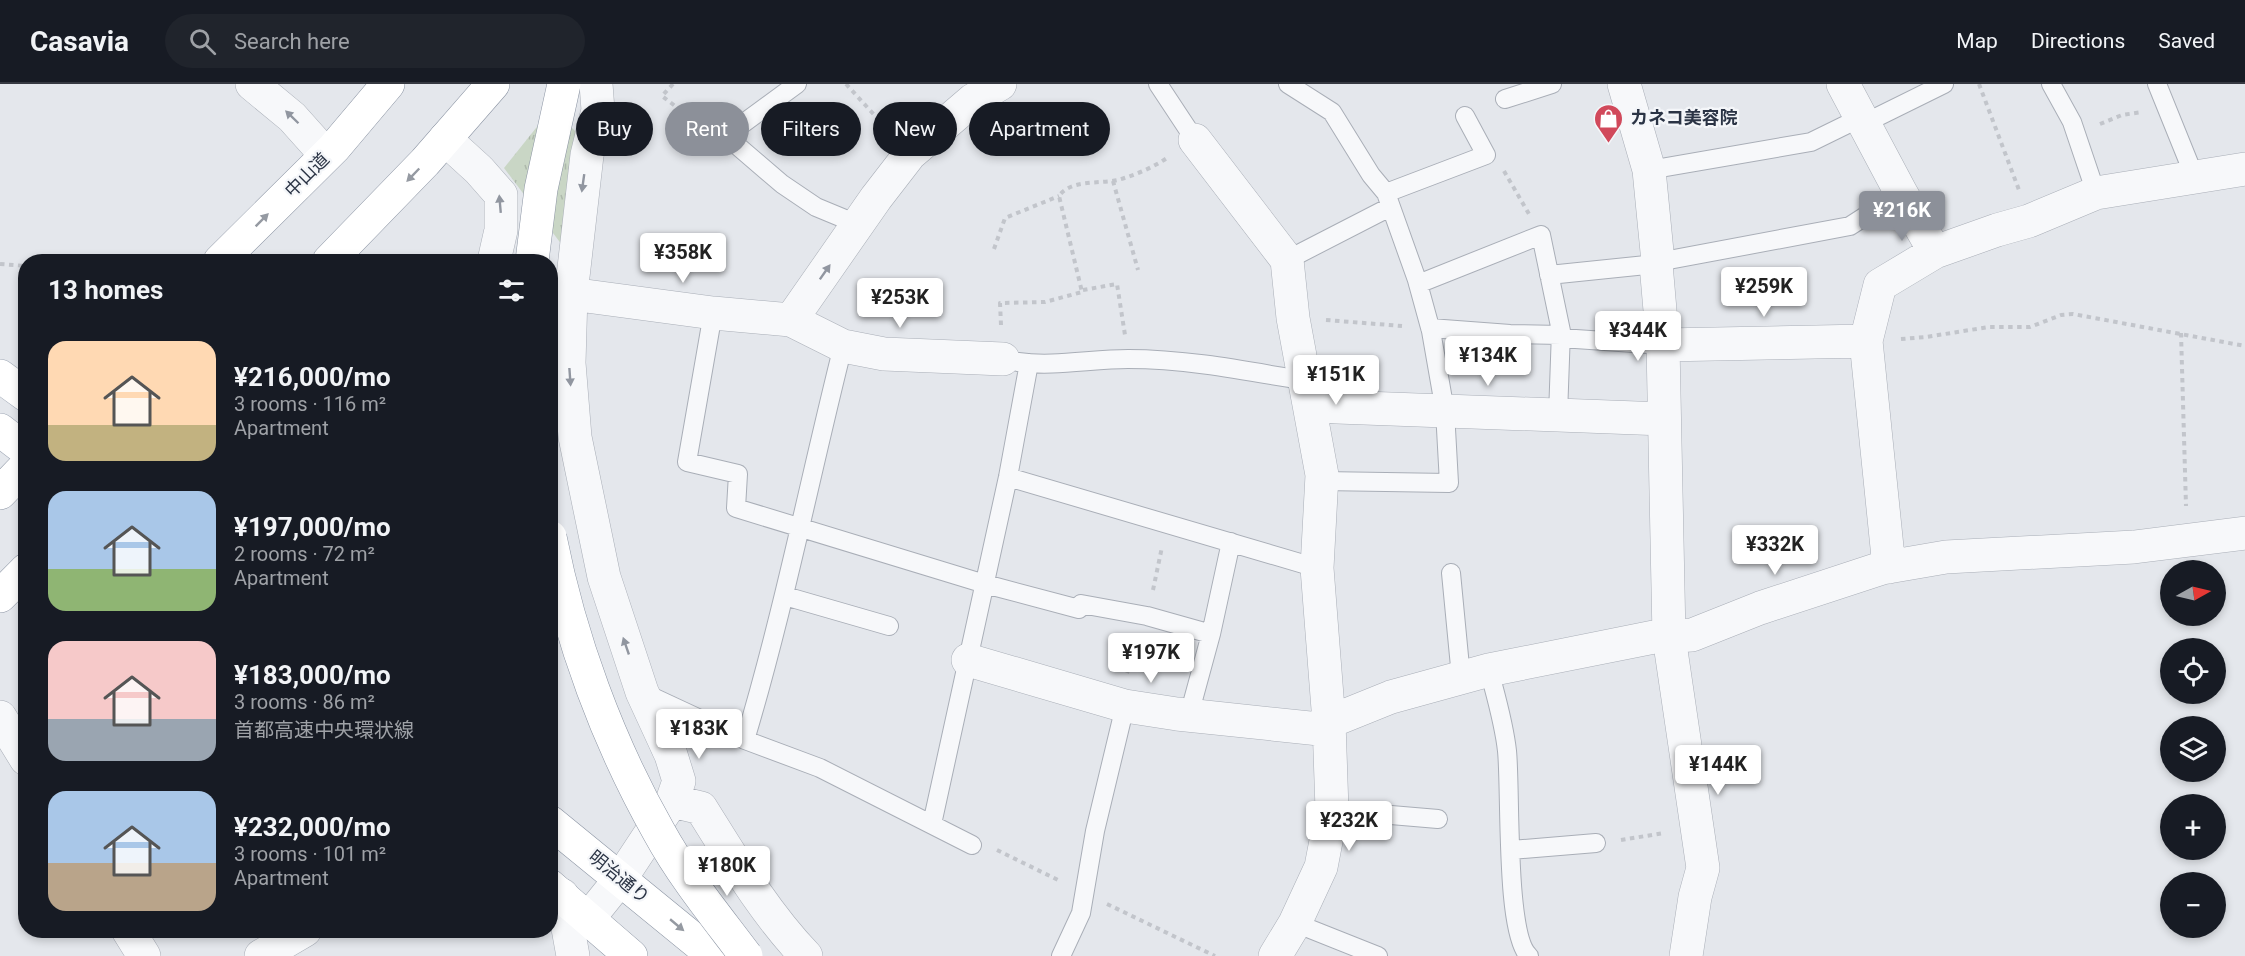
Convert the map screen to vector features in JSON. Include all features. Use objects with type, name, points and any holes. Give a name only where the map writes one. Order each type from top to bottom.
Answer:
[{"type":"main road","name":"中山道","points":[[227,254],[326,155],[388,84]]},
{"type":"main road","points":[[336,254],[425,162],[492,84]]},
{"type":"main road","points":[[524,254],[533,188],[554,84]]},
{"type":"main road","points":[[533,254],[541,189],[564,84]]},
{"type":"main road","points":[[0,376],[18,389]]},
{"type":"main road","points":[[0,430],[18,444]]},
{"type":"main road","points":[[0,493],[18,474]]},
{"type":"main road","points":[[558,568],[586,669],[632,780],[659,834],[746,956]]},
{"type":"main road","points":[[0,596],[18,578]]},
{"type":"main road","points":[[558,605],[578,673],[598,729],[623,783],[652,839],[682,886],[734,956]]},
{"type":"main road","name":"明治通り","points":[[558,828],[714,956]]},
{"type":"main road","points":[[558,892],[631,956]]},
{"type":"street","points":[[252,84],[292,117],[326,155]]},
{"type":"street","points":[[588,919],[621,878],[672,801],[679,781],[671,755],[642,692],[604,577],[574,437],[561,293],[587,155],[598,111],[596,84]]},
{"type":"street","points":[[957,113],[973,100],[1000,84]]},
{"type":"street","points":[[1624,84],[1649,170],[1663,345],[1669,637],[1703,868],[1695,897],[1686,956]]},
{"type":"street","points":[[1844,84],[1935,252]]},
{"type":"street","points":[[445,139],[479,170],[501,195],[501,230],[496,254]]},
{"type":"street","points":[[1196,140],[1287,261],[1293,318],[1322,481],[1317,568],[1329,726],[1332,810],[1321,867],[1295,923],[1275,956]]},
{"type":"street","points":[[791,320],[857,224],[908,156]]},
{"type":"street","points":[[1889,567],[1866,341],[1880,285],[1935,252],[2029,221],[2096,194],[2245,169]]},
{"type":"street","points":[[561,293],[713,313],[791,320],[843,346],[884,354],[1016,361]]},
{"type":"street","points":[[1663,345],[1866,341]]},
{"type":"street","points":[[1308,393],[1445,411],[1664,419]]},
{"type":"street","points":[[968,660],[1125,706],[1189,715],[1329,726],[1391,697],[1475,674],[1654,637],[1692,635],[1820,587],[1889,567],[1956,556],[2134,547],[2245,533]]},
{"type":"street","points":[[558,599],[604,577]]},
{"type":"street","points":[[0,717],[18,746]]},
{"type":"street","points":[[672,801],[701,808],[747,880],[787,936],[806,956]]},
{"type":"street","points":[[558,898],[573,956]]},
{"type":"street","points":[[133,938],[144,956]]},
{"type":"street","points":[[261,956],[291,938]]},
{"type":"lane","points":[[749,119],[797,84]]},
{"type":"lane","points":[[1158,84],[1196,140]]},
{"type":"lane","points":[[1288,84],[1332,112],[1388,200],[1418,284],[1430,328],[1445,411],[1449,483],[1322,481]]},
{"type":"lane","points":[[1505,99],[1552,84]]},
{"type":"lane","points":[[1649,170],[1811,142],[1944,84]]},
{"type":"lane","points":[[2050,84],[2072,122],[2096,194]]},
{"type":"lane","points":[[2157,84],[2195,178]]},
{"type":"lane","points":[[1287,261],[1388,200],[1486,155],[1465,116]]},
{"type":"lane","points":[[749,156],[782,184],[816,207],[857,224]]},
{"type":"lane","points":[[1549,275],[1657,263],[1850,226],[1901,193]]},
{"type":"lane","points":[[1418,284],[1541,235],[1561,336],[1558,415]]},
{"type":"lane","points":[[713,313],[687,462],[738,474],[736,508],[985,584],[1079,609],[1081,604],[1147,616],[1211,634]]},
{"type":"lane","points":[[1430,328],[1663,345]]},
{"type":"lane","points":[[746,740],[785,596],[821,432],[843,346]]},
{"type":"lane","points":[[932,824],[1008,477],[1016,361],[1128,359],[1201,363],[1308,393]]},
{"type":"lane","points":[[1008,477],[1317,568]]},
{"type":"lane","points":[[1189,715],[1211,634],[1231,542]]},
{"type":"lane","points":[[1451,573],[1475,674],[1504,731],[1511,888],[1519,936],[1529,956]]},
{"type":"lane","points":[[785,596],[889,626]]},
{"type":"lane","points":[[642,692],[746,740],[820,768],[972,845]]},
{"type":"lane","points":[[1061,956],[1081,913],[1095,831],[1125,706]]},
{"type":"lane","points":[[1332,810],[1438,819]]},
{"type":"lane","points":[[1511,850],[1596,843]]},
{"type":"lane","points":[[1295,923],[1378,956]]},
{"type":"path","points":[[670,102],[662,96],[673,84]]},
{"type":"path","points":[[846,84],[873,113]]},
{"type":"path","points":[[1979,84],[2012,168],[2029,221]]},
{"type":"path","points":[[2080,144],[2085,129],[2122,115],[2166,109]]},
{"type":"path","points":[[994,249],[1005,218],[1059,196],[1062,192],[1080,184],[1113,181],[1155,166],[1196,140]]},
{"type":"path","points":[[1486,155],[1492,154],[1516,190],[1541,235]]},
{"type":"path","points":[[1113,181],[1138,270]]},
{"type":"path","points":[[1059,196],[1083,290]]},
{"type":"path","points":[[0,264],[18,265]]},
{"type":"path","points":[[1016,361],[1000,303],[1046,302],[1083,290],[1117,284],[1128,359]]},
{"type":"path","points":[[1866,341],[1926,338],[1989,327],[2030,327],[2061,315],[2073,314],[2245,346]]},
{"type":"path","points":[[1293,318],[1430,328]]},
{"type":"path","points":[[2181,333],[2188,541]]},
{"type":"path","points":[[1596,843],[1637,839],[1642,836],[1697,828]]},
{"type":"green space","points":[[552,108],[576,132],[576,154],[562,245],[504,168]]},
{"type":"place","name":"カネコ美容院","points":[[1609,144]]}]
